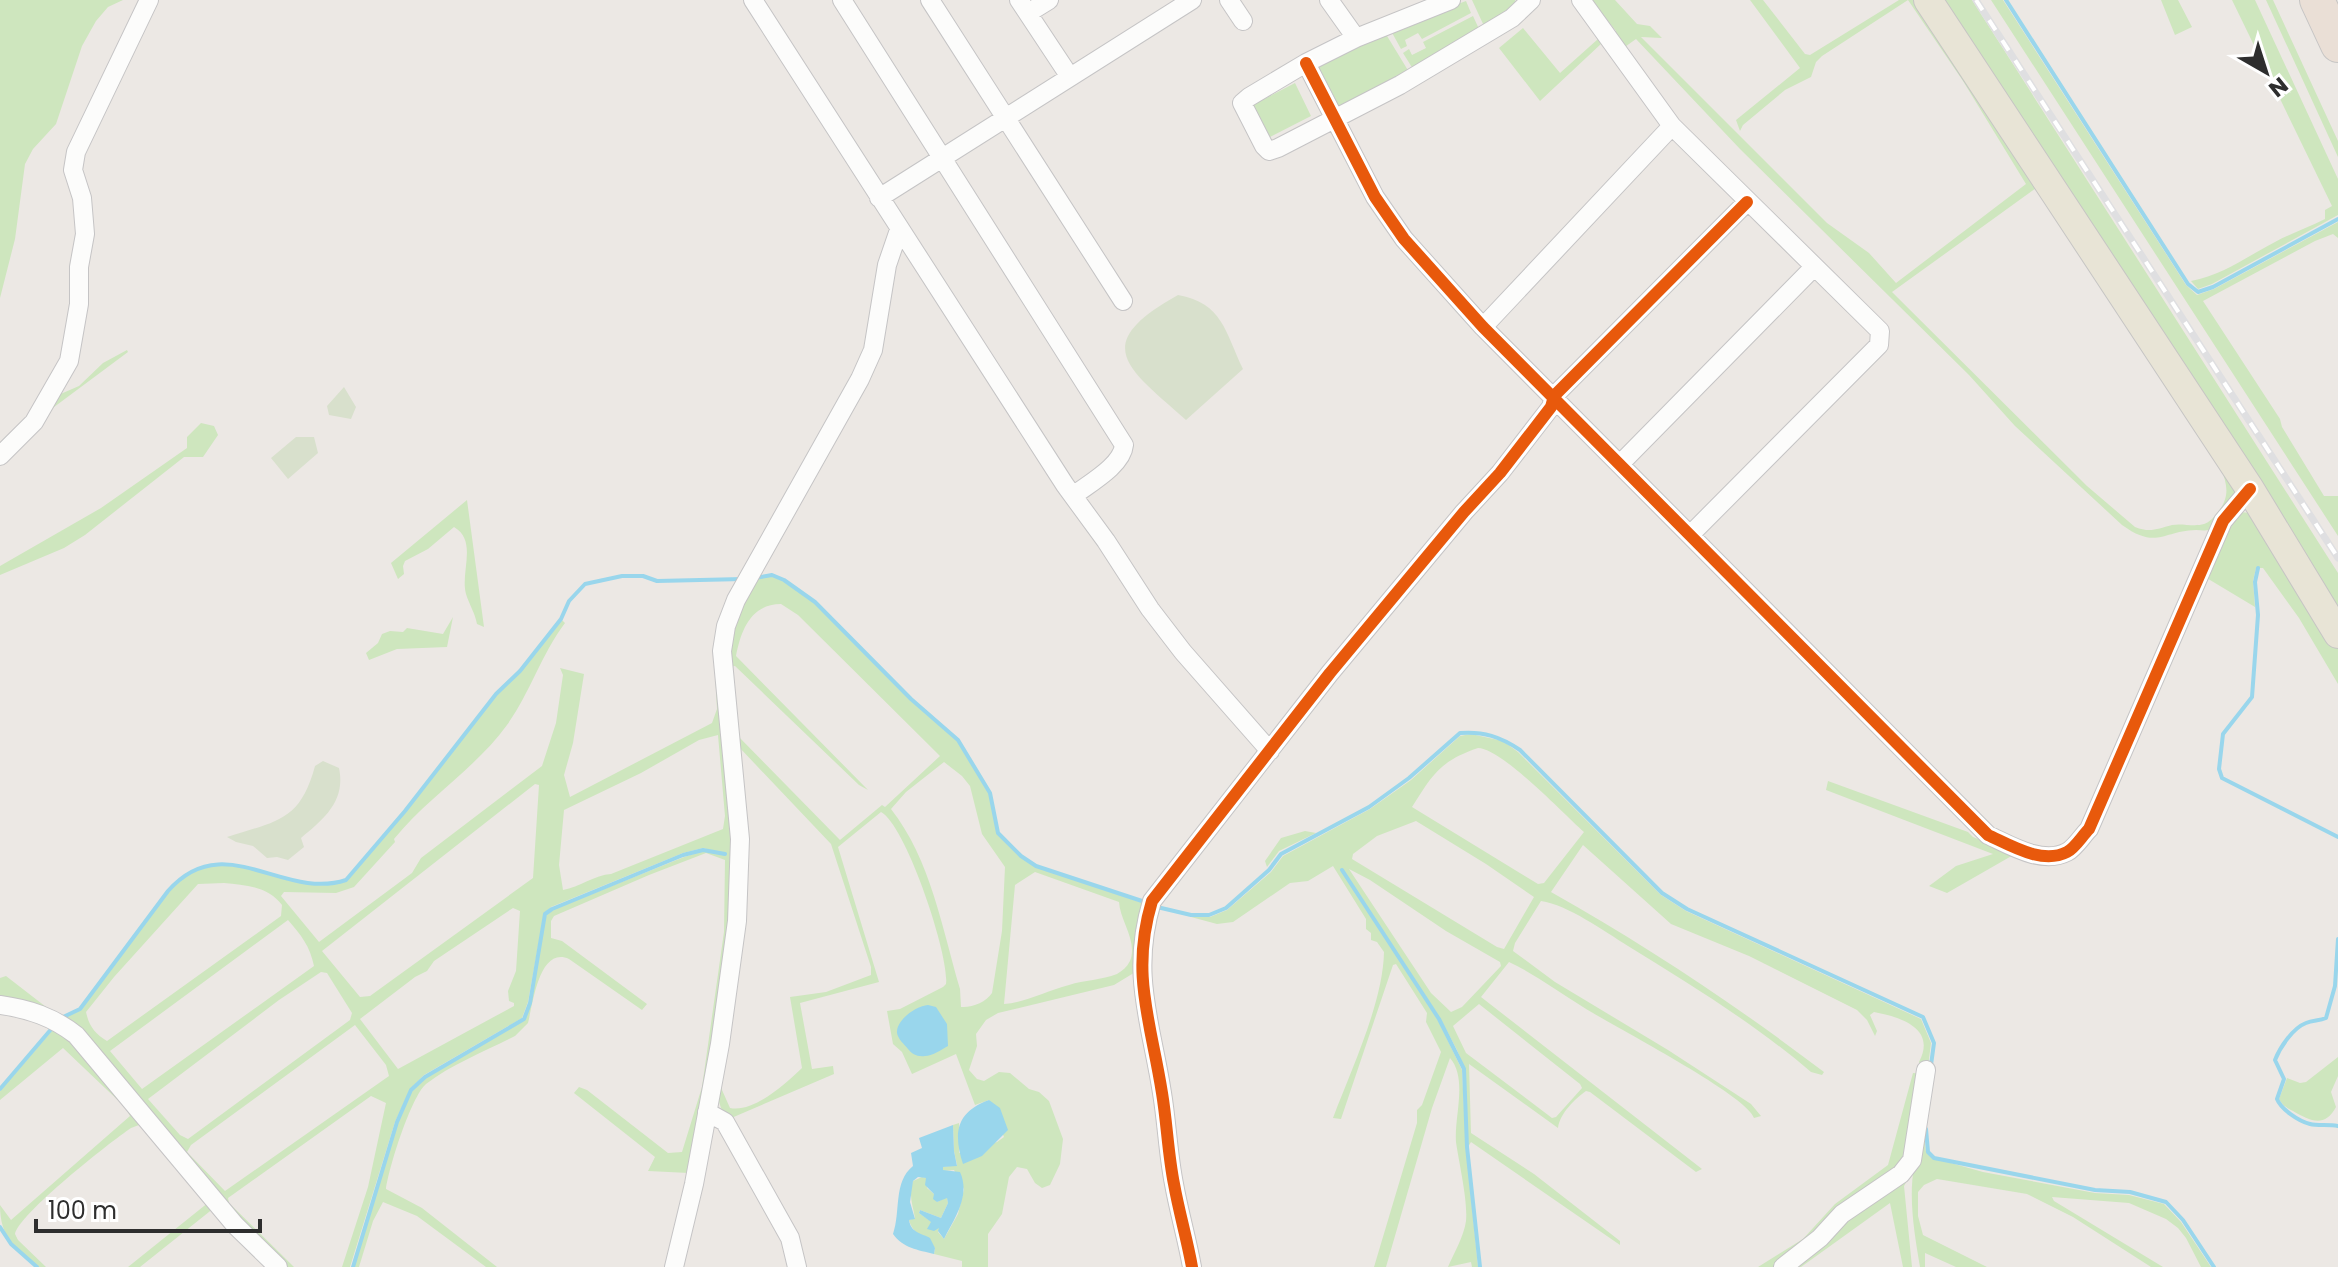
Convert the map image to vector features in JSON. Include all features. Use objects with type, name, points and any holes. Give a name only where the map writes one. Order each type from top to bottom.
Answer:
[{"type":"highway","points":[[2317,0],[2338,45]]},
{"type":"main road","points":[[1928,0],[2250,489],[2338,634]]},
{"type":"street","points":[[0,456],[34,422],[69,361],[78,312],[81,251],[85,234],[82,198],[73,170],[76,152],[149,0]]},
{"type":"street","points":[[753,0],[899,230],[1150,609],[1183,652],[1270,751]]},
{"type":"street","points":[[842,0],[1124,445],[1124,452],[1115,463],[1073,496]]},
{"type":"street","points":[[930,0],[1123,301]]},
{"type":"street","points":[[1049,0],[1024,7],[1070,77]]},
{"type":"street","points":[[879,198],[1192,0]]},
{"type":"street","points":[[1229,0],[1243,21]]},
{"type":"street","points":[[1329,0],[1356,38]]},
{"type":"street","points":[[1451,0],[1356,38],[1249,97],[1242,103],[1269,151],[1400,85],[1512,18],[1531,0]]},
{"type":"street","points":[[1581,0],[1672,126],[1880,331],[1879,345],[1690,535]]},
{"type":"street","points":[[1306,63],[1375,197],[1404,239],[1483,327],[1988,835],[2026,852],[2055,856],[2068,851],[2089,829],[2223,521],[2250,489]]},
{"type":"street","points":[[1483,327],[1672,126]]},
{"type":"street","points":[[1192,1267],[1174,1183],[1162,1091],[1144,1002],[1141,965],[1150,905],[1406,581],[1500,473],[1551,407],[1554,396],[1747,202]]},
{"type":"street","points":[[674,1267],[720,1044],[737,921],[740,839],[722,651],[726,626],[747,579],[860,379],[873,350],[887,265],[899,230]]},
{"type":"street","points":[[1620,464],[1814,267]]},
{"type":"street","points":[[0,1005],[27,1008],[58,1022],[76,1035],[235,1225],[278,1267]]},
{"type":"street","points":[[1783,1267],[1820,1238],[1842,1214],[1901,1174],[1912,1160],[1926,1070]]},
{"type":"street","points":[[707,1112],[725,1122],[790,1238],[797,1267]]},
{"type":"green space","points":[[0,0],[123,0],[108,7],[96,21],[82,46],[56,124],[33,149],[25,164],[15,239],[0,298]]},
{"type":"green space","points":[[1472,0],[1515,0],[1517,5],[1484,26]]},
{"type":"green space","points":[[1591,0],[1615,0],[1637,24],[1650,26],[1662,38],[1641,37],[1827,223],[1869,253],[1896,283],[2026,184],[1963,81],[1908,0],[1917,0],[2039,186],[1892,292],[2087,486],[2135,527],[2149,530],[2200,525],[2214,517],[2223,504],[2226,488],[2211,448],[2235,489],[2222,517],[2209,530],[2184,531],[2152,538],[2122,525],[2015,426],[1969,375],[1740,149],[1636,39],[1622,49],[1614,35],[1616,31]]},
{"type":"green space","points":[[1750,0],[1763,0],[1805,54],[1810,55],[1899,0],[1908,0],[1822,56],[1816,62],[1811,77],[1785,90],[1743,125],[1740,131],[1736,120],[1800,68]]},
{"type":"green space","points":[[1938,0],[1972,0],[2338,573],[2338,617]]},
{"type":"green space","points":[[1991,0],[2003,0],[2186,285],[2197,295],[2214,289],[2338,222],[2338,238],[2333,234],[2315,241],[2203,301],[2280,419],[2324,496],[2338,496],[2338,536]]},
{"type":"green space","points":[[2161,0],[2178,0],[2192,27],[2175,35]]},
{"type":"green space","points":[[2232,0],[2255,0],[2338,179],[2338,215],[2198,289],[2191,281],[2224,270],[2325,219],[2325,210],[2332,206]]},
{"type":"green space","points":[[2266,0],[2273,0],[2338,141],[2338,157]]},
{"type":"green space","points":[[1466,1],[1471,13],[1422,39],[1418,33],[1405,40],[1407,46],[1401,49],[1390,29]]},
{"type":"green space","points":[[1473,16],[1479,29],[1413,69],[1403,53],[1409,49],[1412,55],[1426,48],[1423,42]]},
{"type":"green space","points":[[1523,28],[1560,73],[1598,39],[1602,43],[1540,101],[1499,48]]},
{"type":"green space","points":[[1384,31],[1409,72],[1339,111],[1315,64]]},
{"type":"green space","points":[[1295,83],[1311,116],[1270,137],[1253,105]]},
{"type":"green space","points":[[1178,295],[1193,299],[1214,312],[1243,369],[1186,420],[1148,386],[1126,357],[1126,343],[1133,328]]},
{"type":"green space","points":[[127,350],[42,416],[56,396],[79,386],[103,363]]},
{"type":"green space","points":[[344,387],[356,407],[351,419],[329,415],[327,406]]},
{"type":"green space","points":[[201,423],[214,426],[218,435],[203,457],[184,457],[85,535],[64,548],[0,575],[0,566],[101,508],[187,448],[187,437]]},
{"type":"green space","points":[[296,437],[314,437],[318,453],[288,479],[271,458]]},
{"type":"green space","points":[[467,500],[484,627],[477,624],[466,594],[467,549],[461,533],[454,527],[428,549],[405,561],[404,574],[398,579],[391,563]]},
{"type":"green space","points":[[2238,512],[2252,513],[2338,649],[2338,684],[2299,618],[2263,568],[2256,568],[2253,581],[2255,607],[2205,577],[2218,540]]},
{"type":"green space","points":[[771,576],[784,581],[814,603],[910,700],[957,741],[989,793],[997,834],[1020,857],[1036,867],[1146,904],[1137,971],[1114,985],[998,1013],[986,1020],[976,1034],[977,1046],[969,1070],[977,1079],[984,1081],[999,1072],[1010,1073],[1029,1089],[1039,1092],[1049,1101],[1063,1139],[1060,1164],[1050,1185],[1042,1188],[1027,1169],[1017,1167],[1009,1177],[1002,1214],[988,1234],[988,1267],[962,1267],[962,1261],[934,1254],[935,1248],[917,1233],[909,1220],[915,1218],[911,1195],[913,1181],[922,1177],[926,1178],[927,1188],[937,1202],[947,1197],[948,1203],[941,1218],[920,1210],[919,1213],[940,1228],[938,1232],[944,1239],[958,1214],[964,1189],[954,1170],[943,1171],[943,1167],[957,1165],[953,1125],[959,1123],[959,1153],[1004,1137],[989,1100],[975,1105],[956,1054],[912,1074],[902,1052],[893,1044],[887,1011],[900,1009],[946,984],[934,921],[914,865],[891,822],[881,812],[838,847],[879,982],[800,1003],[812,1069],[833,1066],[834,1074],[729,1119],[720,1104],[722,1074],[722,1090],[730,1108],[739,1108],[769,1096],[802,1068],[790,997],[826,992],[871,975],[831,844],[738,746],[737,735],[840,840],[882,805],[885,807],[940,756],[798,615],[781,604],[762,608],[749,620],[736,656],[868,790],[859,785],[735,666],[729,667],[728,648],[751,580]],"holes":[[[944,762],[970,786],[982,834],[1005,867],[1002,931],[992,993],[982,1002],[965,1007],[961,1007],[960,989],[926,872],[905,829],[891,809],[906,792]],[[1035,872],[1119,902],[1132,954],[1130,961],[1117,974],[1004,1004],[1015,885]]]},
{"type":"green space","points":[[453,617],[447,647],[397,649],[369,660],[366,653],[378,643],[382,634],[403,632],[407,628],[443,634]]},
{"type":"green space","points":[[562,620],[565,623],[507,725],[481,755],[407,824],[394,839],[395,842],[354,887],[336,893],[284,892],[281,896],[319,942],[412,873],[421,858],[542,766],[556,723],[563,675],[560,668],[584,674],[573,743],[564,775],[570,797],[712,723],[717,709],[715,670],[732,846],[732,926],[689,1173],[648,1171],[655,1157],[574,1093],[579,1087],[587,1090],[668,1153],[682,1152],[702,1087],[724,932],[725,860],[706,853],[554,916],[551,921],[551,938],[562,941],[647,1004],[642,1010],[569,959],[559,957],[544,969],[528,1023],[515,1036],[458,1064],[420,1091],[396,1150],[386,1189],[422,1208],[497,1267],[486,1267],[417,1216],[383,1202],[373,1221],[359,1267],[354,1267],[398,1123],[412,1091],[426,1078],[525,1020],[531,1003],[546,915],[684,857],[703,851],[726,854],[703,848],[683,853],[551,907],[544,913],[528,1002],[522,1018],[424,1075],[410,1089],[395,1122],[350,1267],[342,1267],[368,1187],[386,1103],[371,1096],[228,1198],[229,1203],[294,1267],[284,1267],[63,1018],[80,1010],[169,892],[190,874],[211,866],[233,866],[300,883],[324,885],[347,881],[496,694],[520,672]],"holes":[[[718,735],[725,816],[723,829],[563,890],[559,865],[564,810],[641,773],[699,740]],[[535,784],[539,785],[533,878],[370,996],[360,997],[322,951]],[[224,883],[256,888],[270,894],[282,905],[281,916],[107,1041],[93,1029],[86,1012],[198,884]],[[513,908],[520,911],[516,971],[508,991],[509,1001],[514,1006],[398,1069],[360,1019],[427,971],[434,961]],[[288,920],[304,941],[314,966],[142,1089],[110,1051]],[[321,972],[327,973],[352,1013],[350,1020],[188,1139],[180,1135],[148,1099]],[[355,1025],[386,1065],[389,1076],[225,1191],[187,1152],[191,1145]]]},
{"type":"green space","points":[[1471,734],[1503,741],[1518,752],[1661,895],[1686,911],[1921,1019],[1931,1043],[1928,1067],[1921,1068],[1919,1062],[1923,1041],[1913,1026],[1874,1012],[1870,1015],[1877,1031],[1875,1036],[1867,1020],[1857,1010],[1749,956],[1671,924],[1583,845],[1551,892],[1691,978],[1824,1072],[1822,1075],[1811,1072],[1722,1006],[1597,926],[1552,903],[1541,901],[1513,951],[1555,982],[1751,1104],[1761,1116],[1754,1118],[1728,1093],[1509,962],[1481,997],[1702,1169],[1696,1172],[1590,1092],[1586,1091],[1569,1107],[1558,1128],[1469,1064],[1471,1133],[1534,1174],[1620,1241],[1620,1245],[1471,1142],[1468,1147],[1465,1069],[1457,1050],[1440,1018],[1340,867],[1438,1020],[1462,1070],[1466,1147],[1478,1267],[1472,1267],[1471,1262],[1448,1267],[1466,1221],[1465,1193],[1456,1142],[1458,1076],[1450,1058],[1432,1108],[1386,1267],[1374,1267],[1417,1123],[1417,1110],[1422,1105],[1441,1052],[1426,1022],[1427,1013],[1396,964],[1393,965],[1341,1119],[1333,1118],[1372,1014],[1384,952],[1377,942],[1371,940],[1366,919],[1333,866],[1308,881],[1290,883],[1233,922],[1217,924],[1191,917],[1210,917],[1227,910],[1271,872],[1283,856],[1370,809],[1411,780],[1460,736]],"holes":[[[1478,748],[1488,751],[1532,783],[1584,832],[1544,883],[1538,884],[1412,807],[1439,770],[1455,758]],[[1416,821],[1534,897],[1504,949],[1352,859],[1353,854],[1377,836]],[[1349,869],[1500,962],[1501,966],[1462,1007],[1451,1012],[1431,993]],[[1479,1004],[1582,1088],[1552,1118],[1466,1053],[1453,1026]]]},
{"type":"green space","points":[[323,761],[339,768],[336,800],[325,816],[301,838],[304,847],[288,860],[267,858],[253,846],[227,837],[272,822],[293,809],[302,798],[315,766]]},
{"type":"green space","points":[[1828,781],[1968,832],[1973,837],[2015,854],[1947,893],[1929,886],[1956,866],[1993,854],[1826,790]]},
{"type":"green space","points":[[1305,831],[1316,833],[1279,851],[1267,867],[1265,861],[1281,838]]},
{"type":"green space","points":[[6,976],[59,1017],[0,999],[0,978]]},
{"type":"green space","points":[[57,1025],[188,1177],[139,1125],[131,1128],[67,1179],[20,1224],[15,1234],[46,1267],[39,1267],[10,1241],[3,1226],[0,1205],[11,1220],[130,1116],[125,1107],[63,1048],[0,1100],[0,1091]]},
{"type":"green space","points":[[2338,1057],[2338,1076],[2331,1092],[2336,1107],[2332,1114],[2322,1120],[2311,1120],[2282,1103],[2279,1099],[2287,1078],[2306,1082]]},
{"type":"green space","points":[[1913,1073],[1923,1074],[1906,1158],[1775,1267],[1758,1267],[1803,1239],[1835,1204],[1888,1165]]},
{"type":"green space","points":[[1924,1136],[1926,1152],[1933,1158],[1983,1172],[2095,1193],[2129,1195],[2164,1204],[2181,1222],[2211,1267],[2201,1267],[2178,1228],[2166,1219],[2129,1203],[2052,1197],[2163,1267],[2151,1267],[2073,1217],[2027,1194],[1937,1179],[1918,1192],[1918,1216],[1923,1235],[1987,1267],[1956,1267],[1925,1253],[1925,1267],[1920,1267],[1912,1184]]},
{"type":"green space","points":[[1908,1179],[1904,1186],[1912,1267],[1903,1267],[1890,1203],[1801,1267],[1788,1267],[1832,1227]]},
{"type":"green space","points":[[209,1202],[214,1208],[140,1267],[128,1267]]},
{"type":"water","points":[[928,1005],[936,1007],[947,1024],[948,1046],[931,1055],[915,1055],[901,1041],[898,1028],[908,1014]]},
{"type":"water","points":[[989,1100],[1000,1108],[1008,1130],[982,1156],[963,1164],[958,1143],[960,1125],[970,1111]]},
{"type":"water","points":[[953,1125],[957,1166],[943,1167],[943,1170],[960,1172],[964,1190],[960,1207],[944,1239],[939,1228],[934,1231],[927,1229],[931,1222],[919,1213],[920,1210],[941,1218],[947,1198],[937,1202],[933,1199],[934,1194],[925,1185],[926,1178],[918,1177],[913,1181],[910,1202],[915,1219],[909,1220],[910,1224],[917,1232],[930,1238],[935,1248],[934,1254],[906,1245],[893,1234],[900,1188],[913,1166],[911,1153],[922,1148],[919,1138]]},
{"type":"waterway","points":[[2006,0],[2188,284],[2198,292],[2213,287],[2338,219]]},
{"type":"waterway","points":[[2258,568],[2252,697],[2223,734],[2219,769],[2222,778],[2338,837]]},
{"type":"waterway","points":[[755,578],[772,575],[815,602],[911,699],[958,740],[990,793],[998,833],[1021,856],[1036,866],[1145,902]]},
{"type":"waterway","points":[[61,1018],[80,1009],[168,891],[189,873],[211,865],[232,865],[299,882],[323,884],[346,880],[405,811],[496,694],[520,671],[561,619],[569,601],[585,584],[622,576],[643,576],[657,581],[743,579]]},
{"type":"waterway","points":[[1157,907],[1191,915],[1209,915],[1226,908],[1269,870],[1281,854],[1369,807],[1409,778],[1460,733],[1484,734],[1499,738],[1520,750],[1662,893],[1687,909],[1923,1017],[1934,1043],[1931,1065]]},
{"type":"waterway","points":[[353,1267],[397,1122],[411,1090],[425,1077],[524,1019],[530,1003],[545,914],[683,855],[703,850],[725,854]]},
{"type":"waterway","points":[[1342,870],[1439,1019],[1464,1069],[1467,1147],[1480,1267]]},
{"type":"waterway","points":[[2338,939],[2335,986],[2326,1018],[2296,1029],[2275,1060],[2284,1079],[2277,1099],[2282,1107],[2313,1125],[2338,1126]]},
{"type":"waterway","points":[[0,1089],[53,1027]]},
{"type":"waterway","points":[[1926,1129],[1928,1152],[1934,1158],[2095,1190],[2130,1192],[2166,1202],[2183,1220],[2214,1267]]},
{"type":"waterway","points":[[0,1227],[11,1244],[37,1267]]},
{"type":"railway","points":[[1976,0],[2338,558]]},
{"type":"cycle path","points":[[1306,63],[1375,197],[1404,239],[1483,327],[1988,835],[2016,848],[2037,855],[2057,855],[2070,850],[2089,829],[2223,521],[2250,489]]},
{"type":"cycle path","points":[[1192,1267],[1172,1173],[1145,998],[1143,952],[1152,901],[1330,673],[1500,473],[1551,407],[1554,396],[1747,202]]}]
